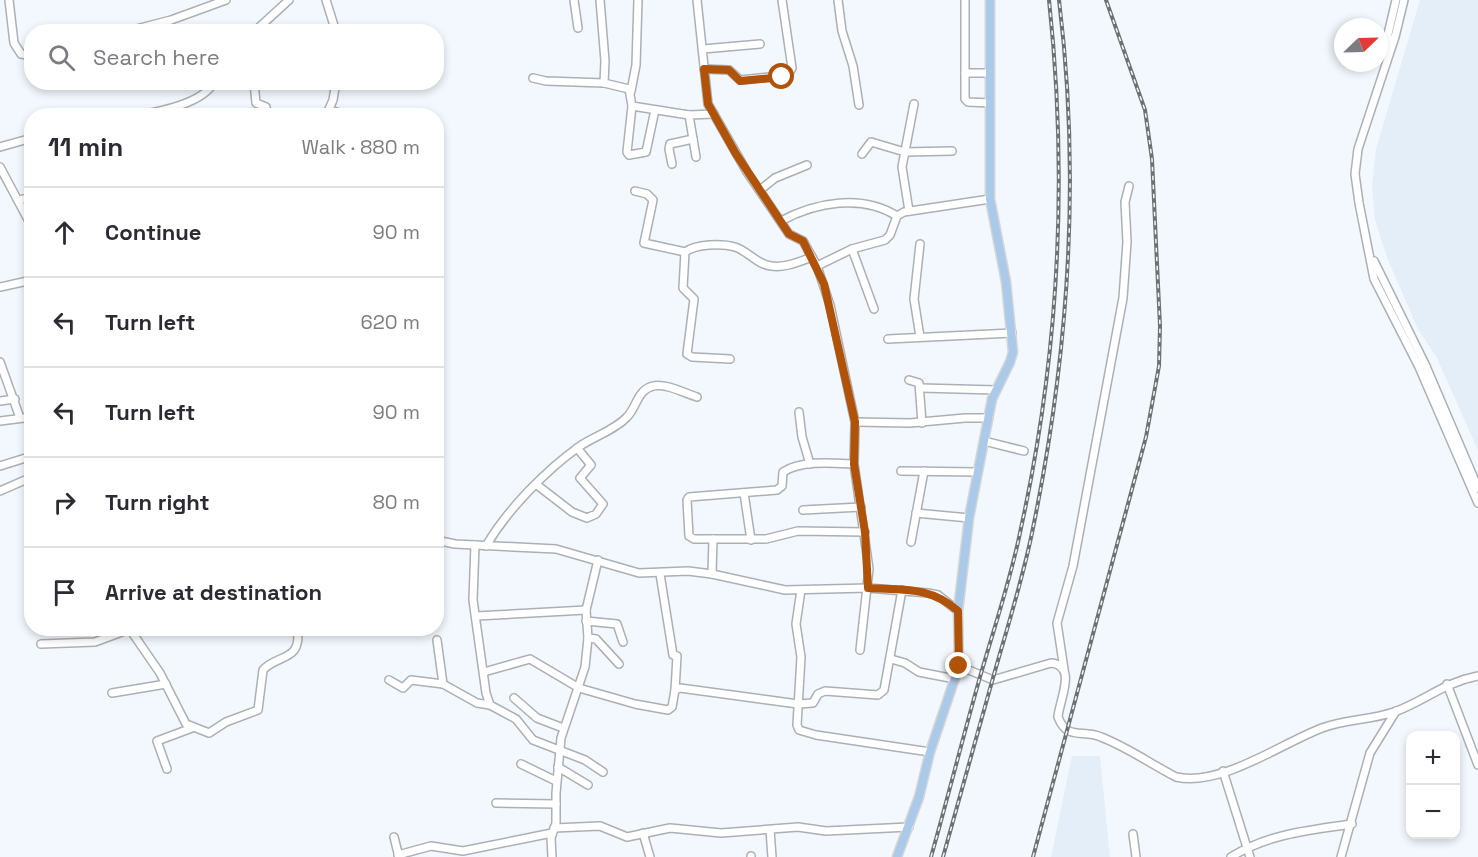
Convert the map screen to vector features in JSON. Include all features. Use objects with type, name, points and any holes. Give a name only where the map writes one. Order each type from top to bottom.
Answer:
[{"type":"main road","points":[[897,857],[909,827],[930,752],[959,666],[958,611],[969,518],[996,390],[1010,362],[1012,333],[1006,282],[990,199],[990,0]]},
{"type":"street","points":[[9,0],[14,43],[21,54],[24,55]]},
{"type":"street","points":[[156,24],[208,3],[226,0]]},
{"type":"street","points":[[263,24],[289,0]]},
{"type":"street","points":[[326,0],[334,24]]},
{"type":"street","points":[[574,0],[578,28]]},
{"type":"street","points":[[600,0],[606,61],[604,83]]},
{"type":"street","points":[[638,0],[636,65],[631,91],[632,106],[627,153],[629,155],[646,152],[655,110]]},
{"type":"street","points":[[697,0],[706,95],[714,114],[747,172],[789,234],[803,241],[817,266],[831,305],[855,422],[854,464],[865,532],[868,588],[860,650]]},
{"type":"street","points":[[704,69],[729,70],[740,81],[788,75],[792,68],[782,0]]},
{"type":"street","points":[[838,0],[842,31],[853,66],[859,105]]},
{"type":"street","points":[[965,0],[966,101],[990,104]]},
{"type":"street","points":[[1389,55],[1388,34],[1395,0]]},
{"type":"street","points":[[1404,0],[1357,158],[1355,174],[1365,240],[1374,279],[1419,366],[1478,503]]},
{"type":"street","points":[[703,49],[759,44]]},
{"type":"street","points":[[965,73],[990,74]]},
{"type":"street","points":[[533,78],[546,81],[604,83],[631,91]]},
{"type":"street","points":[[172,108],[209,90]]},
{"type":"street","points":[[255,90],[256,103],[266,108]]},
{"type":"street","points":[[329,108],[334,90]]},
{"type":"street","points":[[909,211],[903,183],[905,152],[914,104]]},
{"type":"street","points":[[632,106],[689,115],[714,114]]},
{"type":"street","points":[[689,115],[696,157]]},
{"type":"street","points":[[672,164],[670,144],[693,139]]},
{"type":"street","points":[[0,147],[24,140]]},
{"type":"street","points":[[862,154],[871,142],[905,152],[952,151]]},
{"type":"street","points":[[760,190],[775,178],[807,165]]},
{"type":"street","points":[[0,167],[4,185],[19,200],[24,210]]},
{"type":"street","points":[[1128,186],[1125,202],[1127,242],[1123,298],[1073,566],[1057,623],[1065,688],[1058,717],[1061,724],[1072,734],[1099,736],[1176,777],[1195,779],[1223,771],[1322,728],[1396,711],[1447,684],[1478,676]]},
{"type":"street","points":[[635,191],[647,194],[653,200],[644,243],[685,252],[706,246],[735,247],[772,267],[795,264],[812,257]]},
{"type":"street","points":[[19,200],[24,199]]},
{"type":"street","points":[[781,221],[826,203],[874,207],[897,216],[909,211],[990,199]]},
{"type":"street","points":[[817,266],[852,249],[888,238],[897,216]]},
{"type":"street","points":[[1365,240],[1384,284],[1425,364],[1478,488]]},
{"type":"street","points":[[920,244],[914,299],[920,337]]},
{"type":"street","points":[[852,249],[874,309]]},
{"type":"street","points":[[685,252],[683,288],[694,299],[687,354],[692,357],[730,359]]},
{"type":"street","points":[[0,287],[24,282]]},
{"type":"street","points":[[888,339],[1012,333]]},
{"type":"street","points":[[0,365],[15,399],[20,418]]},
{"type":"street","points":[[909,380],[917,381],[921,388],[922,423]]},
{"type":"street","points":[[486,546],[501,523],[537,485],[577,448],[627,417],[639,395],[651,387],[665,387],[697,397]]},
{"type":"street","points":[[921,388],[996,390]]},
{"type":"street","points":[[0,401],[15,399]]},
{"type":"street","points":[[799,411],[802,437],[810,464]]},
{"type":"street","points":[[0,421],[24,418]]},
{"type":"street","points":[[855,422],[922,423],[989,418]]},
{"type":"street","points":[[984,441],[1024,451]]},
{"type":"street","points":[[537,485],[559,504],[582,517],[596,514],[603,504],[580,478],[591,465],[577,448]]},
{"type":"street","points":[[0,466],[24,458]]},
{"type":"street","points":[[854,464],[810,464],[783,472],[780,488],[688,498],[689,536],[694,539],[751,540],[798,531],[865,532]]},
{"type":"street","points":[[901,471],[977,472]]},
{"type":"street","points":[[911,542],[924,471]]},
{"type":"street","points":[[0,491],[24,480]]},
{"type":"street","points":[[744,493],[751,540]]},
{"type":"street","points":[[802,510],[861,507]]},
{"type":"street","points":[[916,513],[969,518]]},
{"type":"street","points":[[712,574],[713,539]]},
{"type":"street","points":[[444,541],[486,546],[556,549],[639,573],[688,571],[712,574],[768,588],[902,590],[938,595],[958,611]]},
{"type":"street","points":[[475,545],[471,584],[490,705]]},
{"type":"street","points":[[552,857],[556,781],[563,729],[579,688],[588,638],[586,610],[598,560]]},
{"type":"street","points":[[484,672],[530,659],[579,688],[635,704],[668,710],[672,707],[675,690],[677,656],[673,655],[660,573]]},
{"type":"street","points":[[801,590],[796,624],[801,657],[796,724],[803,732],[930,752]]},
{"type":"street","points":[[675,690],[680,688],[798,704],[813,703],[819,694],[825,691],[873,696],[882,694],[891,659],[902,590]]},
{"type":"street","points":[[476,616],[586,610]]},
{"type":"street","points":[[586,621],[617,624],[623,642]]},
{"type":"street","points":[[41,644],[95,642],[111,636]]},
{"type":"street","points":[[134,636],[166,684],[182,716],[192,728],[209,733],[226,722],[258,710],[263,670],[292,654],[297,645],[297,636]]},
{"type":"street","points":[[588,638],[596,639],[619,663]]},
{"type":"street","points":[[436,640],[443,684]]},
{"type":"street","points":[[891,659],[905,663],[919,672],[955,679]]},
{"type":"street","points":[[959,666],[993,680],[1051,663],[1058,664],[1064,669]]},
{"type":"street","points":[[389,680],[404,688],[414,680],[443,684],[477,703],[490,705],[516,719],[533,740],[585,760],[603,772]]},
{"type":"street","points":[[112,693],[166,684]]},
{"type":"street","points":[[1447,684],[1478,765]]},
{"type":"street","points":[[514,698],[537,718],[563,729]]},
{"type":"street","points":[[1341,857],[1370,753],[1396,711]]},
{"type":"street","points":[[167,769],[157,741],[192,728]]},
{"type":"street","points":[[521,764],[556,781]]},
{"type":"street","points":[[558,767],[588,785]]},
{"type":"street","points":[[1223,771],[1250,857]]},
{"type":"street","points":[[496,803],[556,804]]},
{"type":"street","points":[[1231,857],[1246,848],[1290,834],[1352,824]]},
{"type":"street","points":[[394,837],[398,856],[431,846],[463,851],[553,831],[600,826],[627,837],[670,828],[721,833],[798,827],[826,831],[909,827]]},
{"type":"street","points":[[770,830],[772,857]]},
{"type":"street","points":[[643,833],[650,857]]},
{"type":"street","points":[[1133,834],[1136,857]]},
{"type":"street","points":[[1344,848],[1349,857]]},
{"type":"shaded area","points":[[1420,0],[1478,0],[1478,450],[1437,358],[1418,329],[1388,260],[1375,220],[1372,186],[1376,149]]},
{"type":"shaded area","points":[[1072,756],[1100,756],[1110,857],[1051,857]]},
{"type":"railway","points":[[931,857],[1012,566],[1034,463],[1044,397],[1052,331],[1059,199],[1055,66],[1049,0]]},
{"type":"railway","points":[[943,857],[1024,566],[1033,528],[1055,397],[1063,331],[1070,199],[1066,67],[1059,0]]},
{"type":"railway","points":[[1033,857],[1146,437],[1159,366],[1160,326],[1152,159],[1145,110],[1106,0]]},
{"type":"route","points":[[782,77],[740,81],[732,71],[704,69],[708,104],[747,172],[776,212],[785,229],[789,234],[803,241],[817,266],[831,305],[855,422],[854,464],[865,532],[869,569],[868,588],[928,592],[938,595],[958,611],[959,666]]}]
